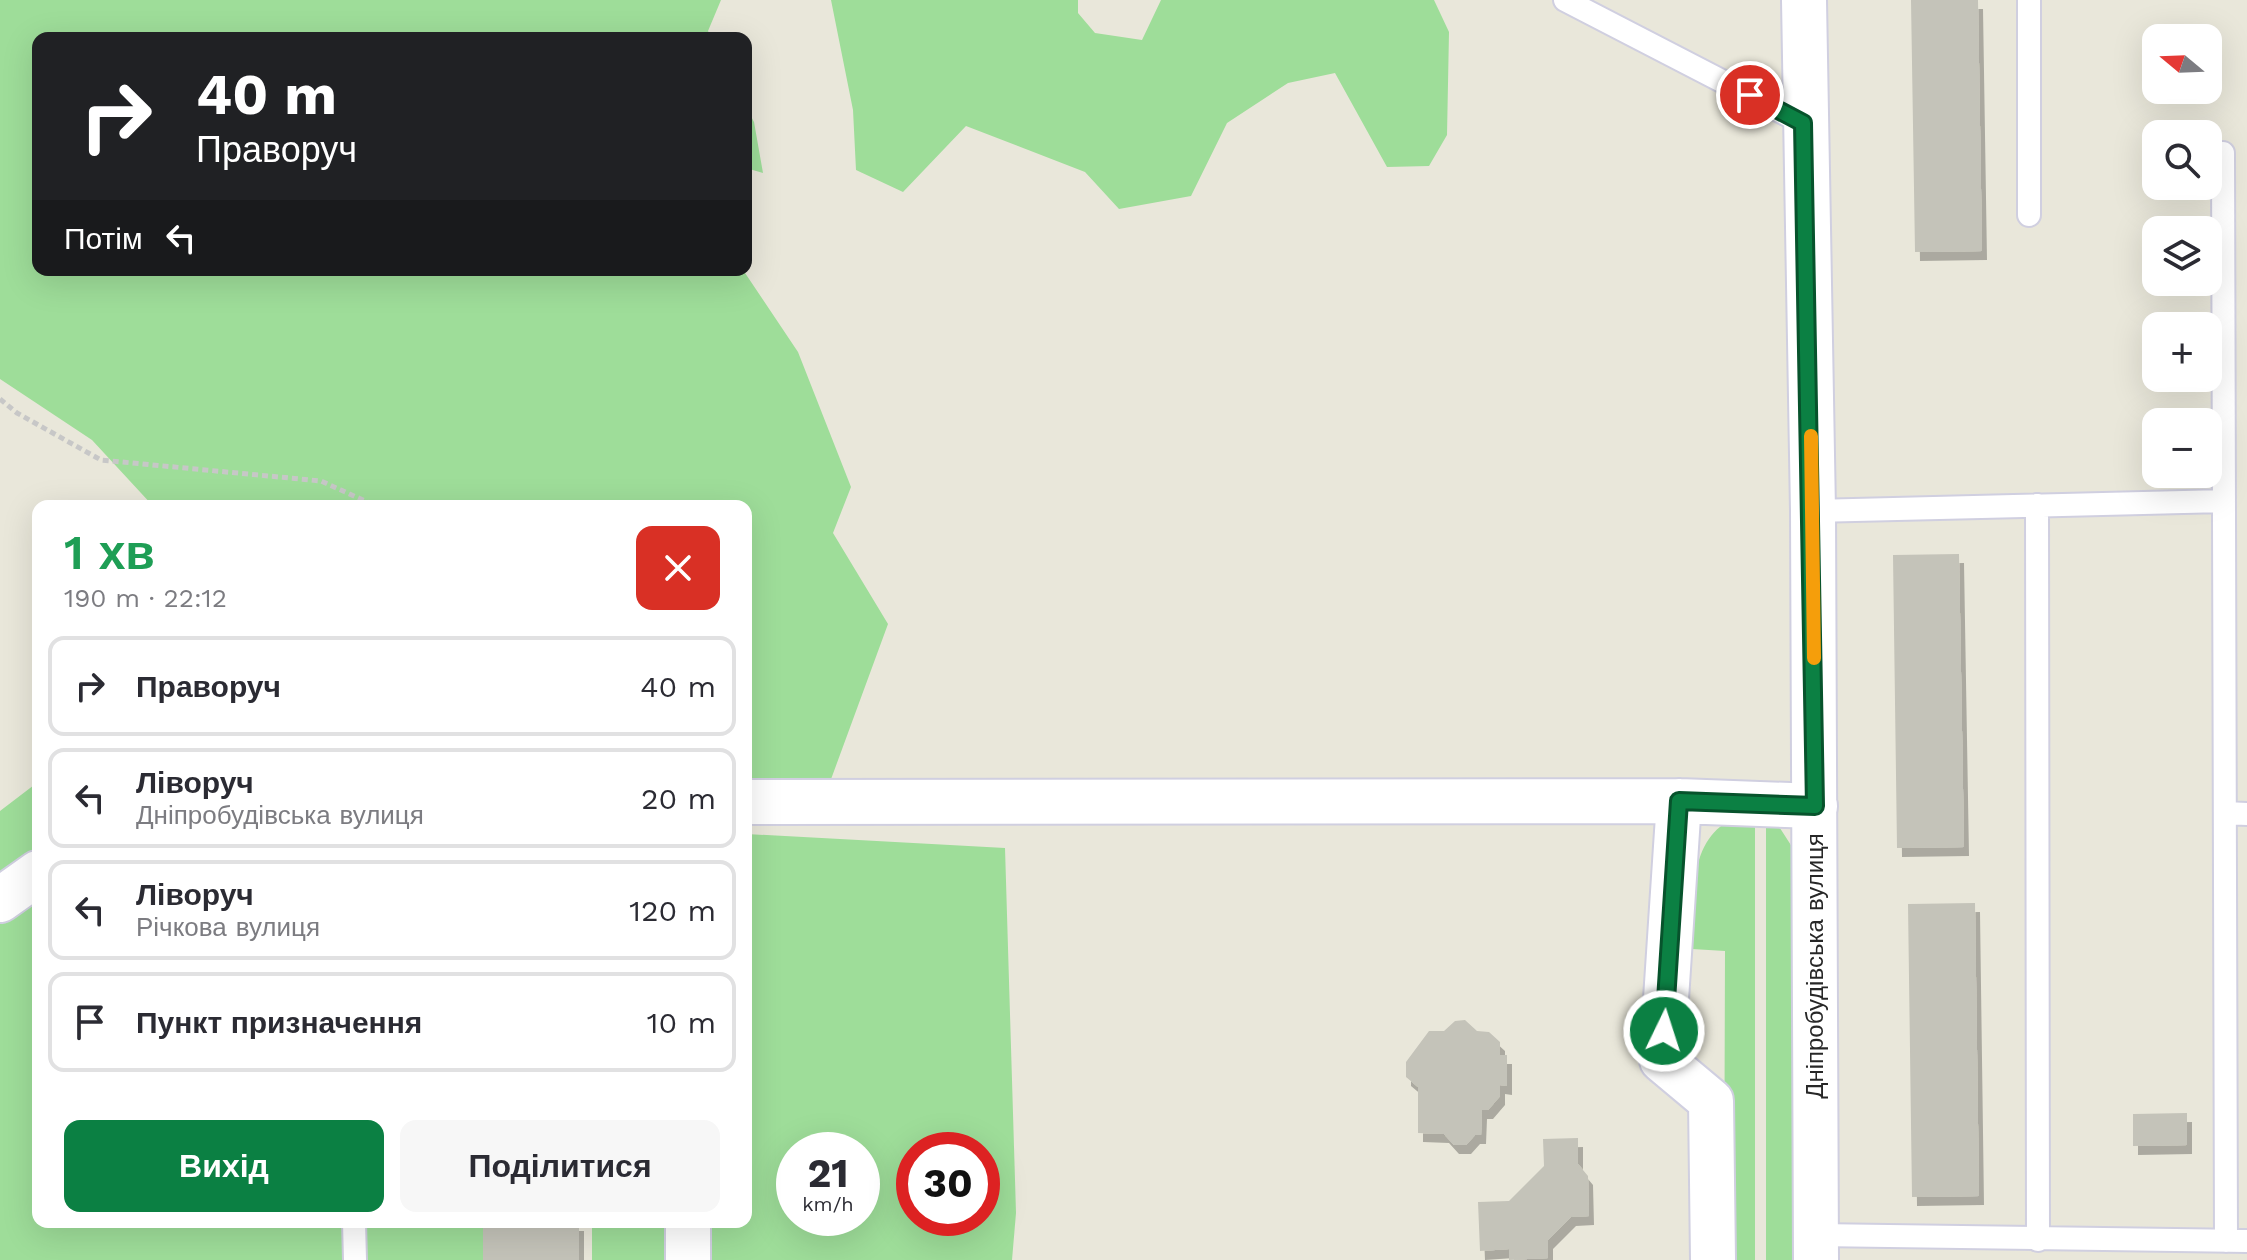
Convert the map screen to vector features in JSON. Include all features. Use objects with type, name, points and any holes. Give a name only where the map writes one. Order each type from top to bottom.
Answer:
[{"type":"street","name":"Дніпробудівська вулиця","points":[[1804,0],[1803,123],[1813,511],[1816,1248]]},
{"type":"street","points":[[752,802],[1679,801],[1815,806]]},
{"type":"street","points":[[1679,801],[1662,1060],[1711,1101],[1713,1260]]},
{"type":"street","points":[[0,900],[32,877]]},
{"type":"street","points":[[688,1228],[688,1260]]},
{"type":"lane","points":[[1565,0],[1803,123]]},
{"type":"lane","points":[[2029,0],[2029,215]]},
{"type":"lane","points":[[1816,1248],[2038,1240],[2236,1241],[2225,985],[2236,813],[2224,501],[2223,153]]},
{"type":"lane","points":[[1813,511],[2224,501]]},
{"type":"lane","points":[[2037,505],[2038,1240]]},
{"type":"lane","points":[[2225,985],[2247,992]]},
{"type":"lane","points":[[354,1228],[355,1260]]},
{"type":"path","points":[[0,399],[17,413],[101,460],[321,481],[363,500]]},
{"type":"green space","points":[[0,0],[721,0],[709,32],[32,32],[32,276],[747,276],[798,352],[851,487],[833,533],[888,624],[830,782],[752,787],[752,500],[147,500],[92,440],[0,379]]},
{"type":"green space","points":[[831,0],[1078,0],[1078,13],[1095,33],[1142,40],[1161,0],[1434,0],[1449,32],[1447,135],[1429,166],[1387,167],[1335,73],[1288,83],[1227,123],[1191,196],[1119,209],[1085,172],[966,126],[903,192],[856,170],[853,110]]},
{"type":"green space","points":[[752,118],[754,122],[763,173],[752,170]]},
{"type":"green space","points":[[32,787],[32,862],[0,885],[0,811]]},
{"type":"green space","points":[[1732,819],[1755,822],[1755,1260],[1724,1260],[1725,951],[1692,949],[1699,859],[1706,843]]},
{"type":"green space","points":[[1766,821],[1778,825],[1796,853],[1796,1260],[1766,1260]]},
{"type":"green space","points":[[752,834],[1005,848],[1016,1213],[1012,1260],[707,1260],[708,1228],[752,1228]]},
{"type":"green space","points":[[32,887],[32,1228],[346,1228],[346,1260],[0,1260],[0,910]]},
{"type":"green space","points":[[366,1228],[483,1228],[483,1260],[366,1260]]},
{"type":"green space","points":[[592,1228],[680,1228],[680,1260],[592,1260]]},
{"type":"building","points":[[1911,0],[1978,0],[1982,251],[1915,252]]},
{"type":"building","points":[[1959,554],[1964,847],[1897,848],[1893,555]]},
{"type":"building","points":[[1975,903],[1979,1196],[1912,1197],[1908,904]]},
{"type":"building","points":[[1465,1020],[1477,1031],[1489,1032],[1500,1042],[1500,1055],[1507,1055],[1507,1086],[1500,1085],[1500,1096],[1488,1110],[1482,1110],[1481,1135],[1475,1135],[1466,1145],[1454,1145],[1444,1134],[1418,1133],[1418,1087],[1406,1077],[1406,1062],[1429,1031],[1444,1031],[1455,1021]]},
{"type":"building","points":[[2187,1113],[2187,1145],[2133,1146],[2133,1114]]},
{"type":"building","points":[[1578,1138],[1578,1164],[1588,1176],[1589,1216],[1571,1217],[1548,1240],[1548,1258],[1509,1260],[1509,1249],[1480,1251],[1478,1202],[1509,1201],[1544,1166],[1543,1139]]},
{"type":"building","points":[[483,1228],[579,1228],[579,1260],[483,1260]]},
{"type":"slow traffic","points":[[1811,436],[1814,658]]},
{"type":"route","points":[[1664,1031],[1679,801],[1815,806],[1813,511],[1803,123],[1750,95]]}]
